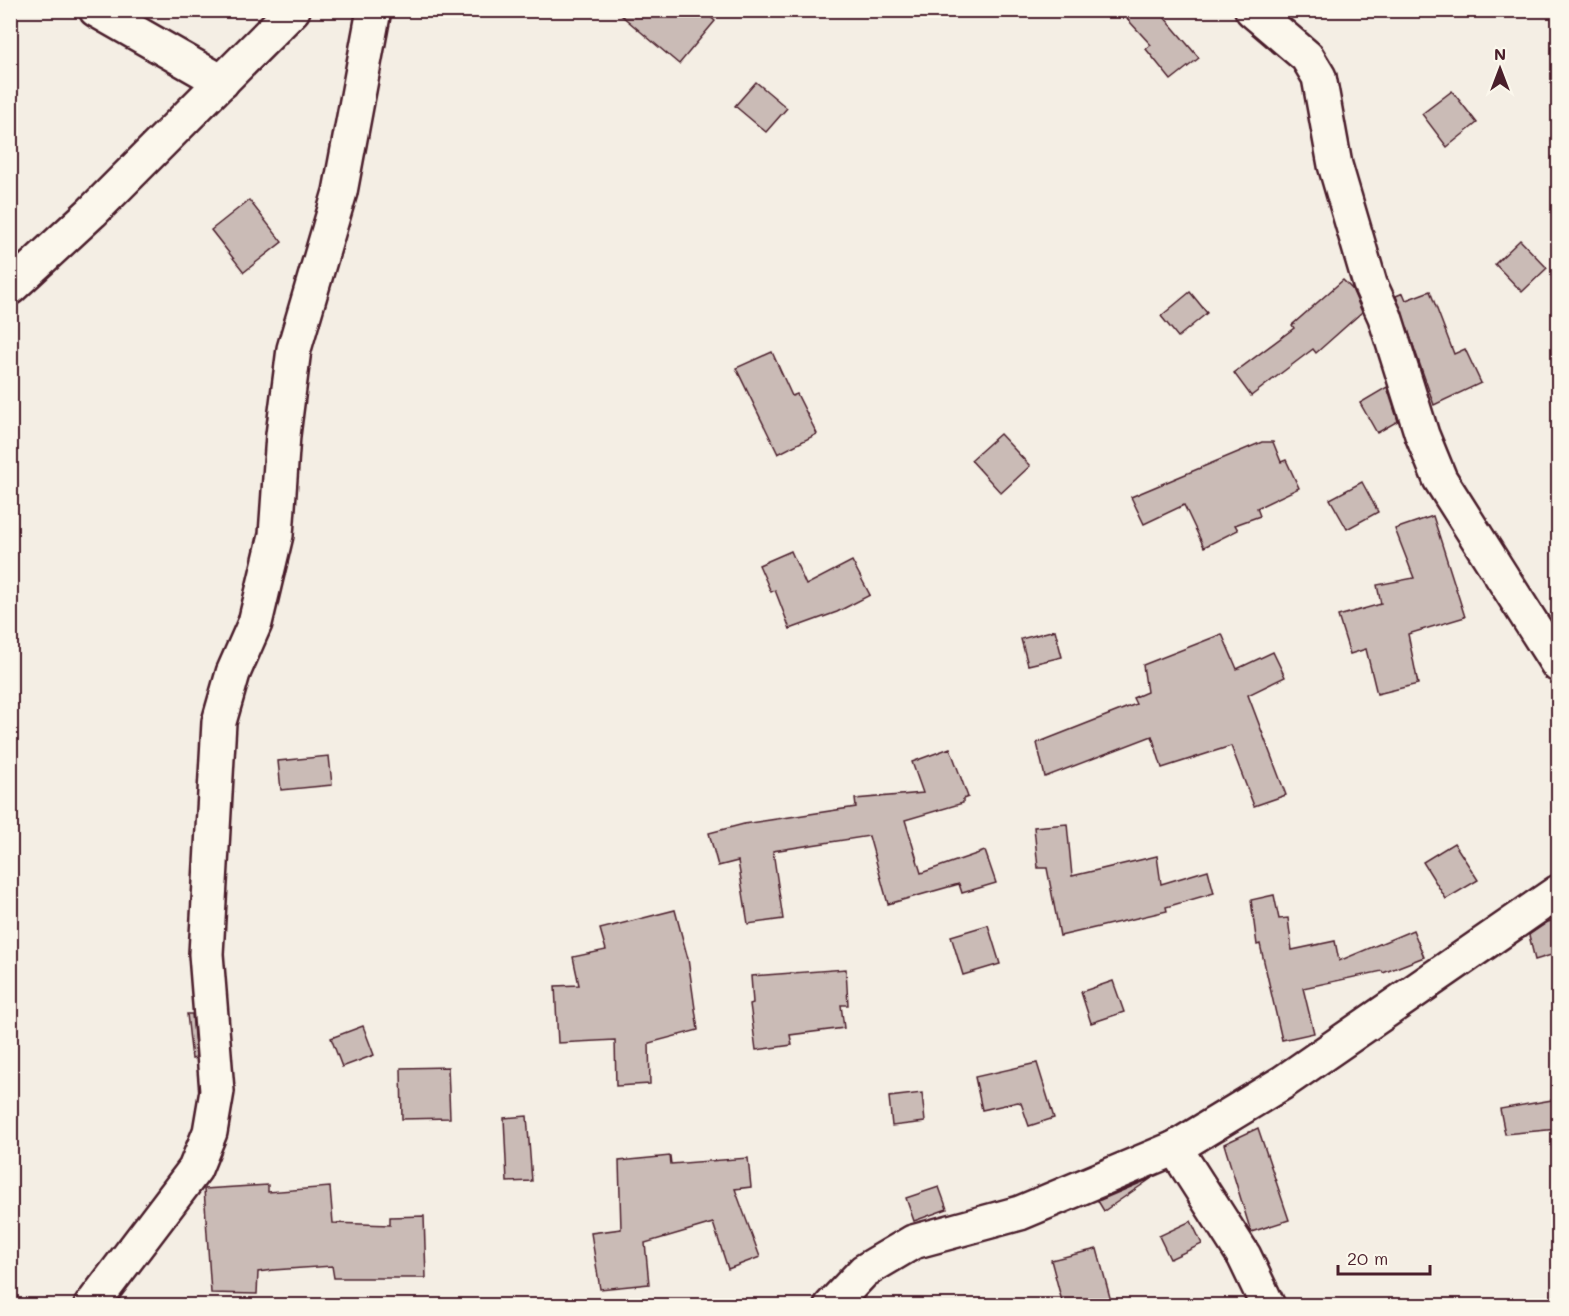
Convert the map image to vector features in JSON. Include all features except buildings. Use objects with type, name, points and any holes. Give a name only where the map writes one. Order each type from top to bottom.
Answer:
[{"type":"street","points":[[96,10],[222,82]]},
{"type":"street","points":[[10,288],[92,212],[293,10]]},
{"type":"street","points":[[91,1305],[195,1169],[210,1132],[217,1091],[206,954],[219,722],[233,673],[255,623],[276,535],[294,349],[340,192],[367,58],[374,10]]},
{"type":"street","points":[[1252,10],[1307,57],[1319,77],[1335,165],[1370,284],[1385,317],[1422,435],[1440,479],[1558,665]]},
{"type":"street","points":[[831,1305],[864,1271],[913,1242],[1020,1213],[1175,1148],[1281,1083],[1558,892]]},
{"type":"street","points":[[1175,1148],[1244,1256],[1268,1305]]}]
